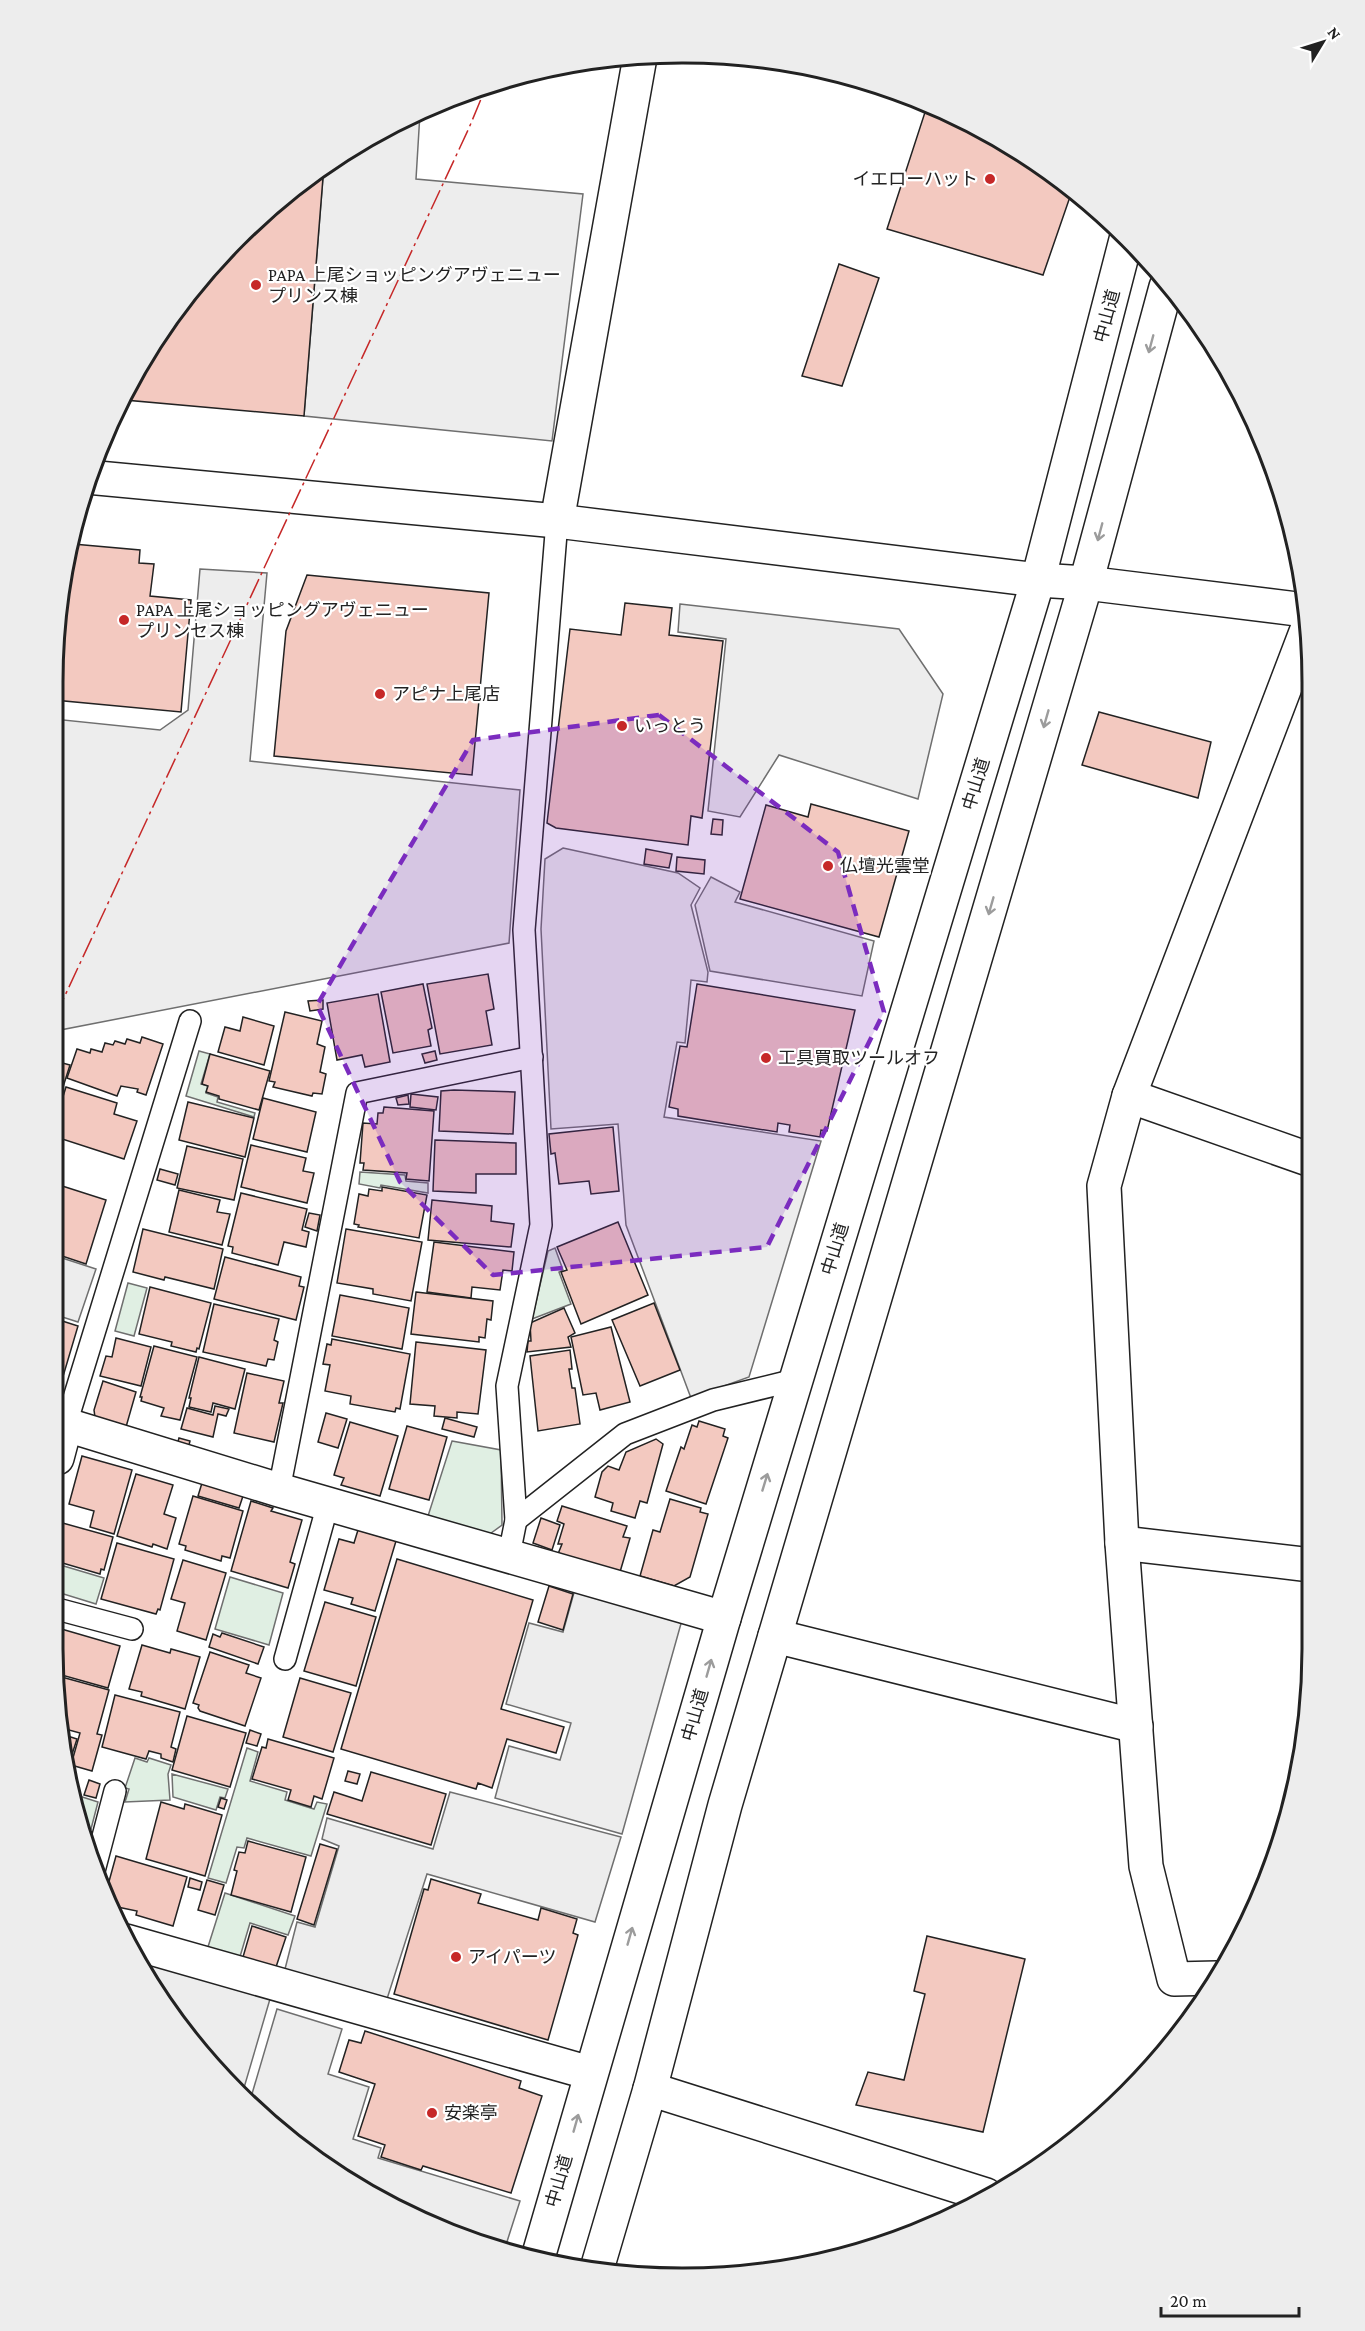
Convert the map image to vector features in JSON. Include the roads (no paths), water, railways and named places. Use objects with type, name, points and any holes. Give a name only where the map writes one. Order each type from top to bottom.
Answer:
[{"type":"main road","points":[[557,521],[639,64]]},
{"type":"main road","name":"中山道","points":[[540,2251],[724,1618],[1038,580],[1124,248]]},
{"type":"main road","points":[[599,2262],[650,2090],[725,1804],[1086,583],[1164,293]]},
{"type":"main road","points":[[98,478],[557,521],[1298,609]]},
{"type":"main road","points":[[1207,1978],[1174,1979],[1146,1866],[1122,1543],[1104,1186],[1129,1096],[1301,645]]},
{"type":"main road","points":[[1129,1096],[1302,1157]]},
{"type":"main road","points":[[63,1424],[279,1490],[724,1618]]},
{"type":"main road","points":[[1122,1543],[1302,1564]]},
{"type":"main road","points":[[775,1636],[1136,1726]]},
{"type":"main road","points":[[139,1945],[590,2073]]},
{"type":"main road","points":[[650,2090],[978,2192]]},
{"type":"lane","points":[[509,1555],[516,1520],[507,1386],[541,1226],[525,930],[557,521]]},
{"type":"lane","points":[[63,1417],[190,1021]]},
{"type":"lane","points":[[279,1490],[357,1093],[532,1057]]},
{"type":"lane","points":[[516,1520],[625,1434],[713,1400],[795,1380]]},
{"type":"lane","points":[[285,1659],[328,1504]]},
{"type":"lane","points":[[63,1611],[132,1629]]},
{"type":"lane","points":[[98,1854],[115,1791]]},
{"type":"place","name":"イエローハット","points":[[990,179]]},
{"type":"place","name":"PAPA 上尾ショッピングアヴェニュー プリンス棟","points":[[256,285]]},
{"type":"place","name":"PAPA 上尾ショッピングアヴェニュー プリンセス棟","points":[[124,620]]},
{"type":"place","name":"アピナ上尾店","points":[[380,694]]},
{"type":"place","name":"いっとう","points":[[622,726]]},
{"type":"place","name":"仏壇光雲堂","points":[[828,866]]},
{"type":"place","name":"工具買取ツールオフ","points":[[766,1058]]},
{"type":"place","name":"アイパーツ","points":[[456,1957]]},
{"type":"place","name":"安楽亭","points":[[432,2113]]}]
